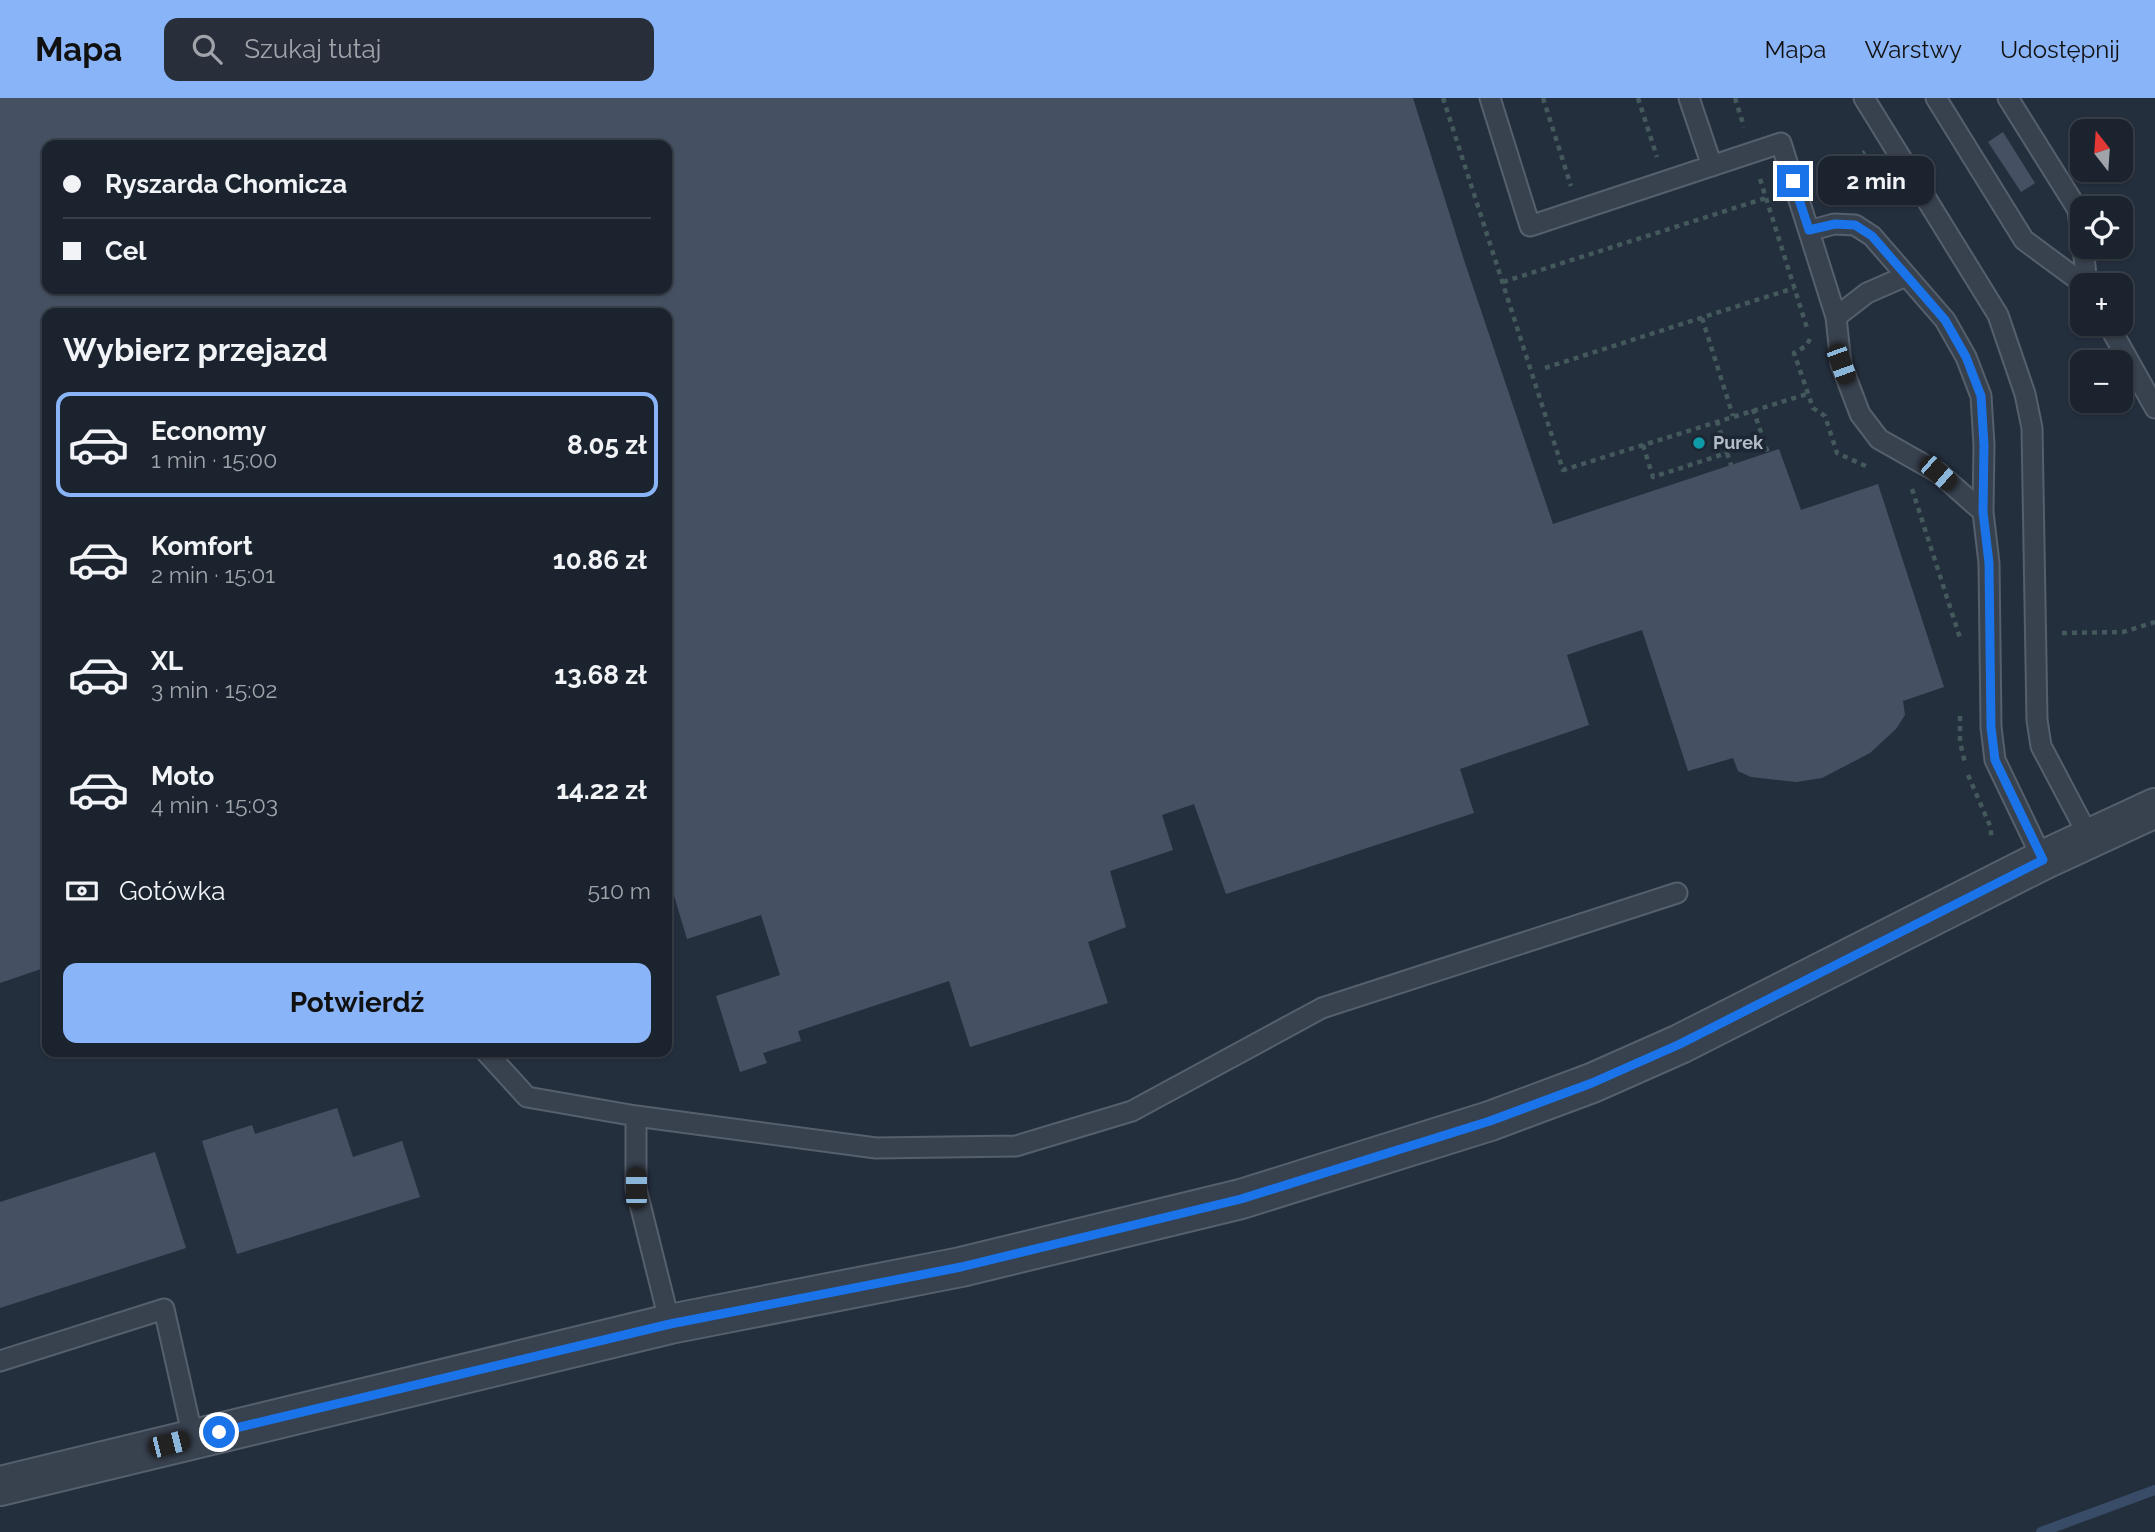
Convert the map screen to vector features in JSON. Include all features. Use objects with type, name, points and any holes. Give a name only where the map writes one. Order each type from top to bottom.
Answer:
[{"type":"street","points":[[0,1486],[670,1324],[961,1267],[1241,1199],[1490,1121],[1592,1083],[1680,1044],[2043,860],[2155,808]]},
{"type":"lane","points":[[1490,98],[1530,226],[1781,143],[1836,317],[1841,364],[1860,414],[1879,439],[1938,473],[1983,512]]},
{"type":"lane","points":[[1689,98],[1712,166]]},
{"type":"lane","points":[[1864,98],[1998,315],[2025,394],[2032,428],[2039,733],[2041,746],[2056,780],[2090,837]]},
{"type":"lane","points":[[1936,98],[2024,240],[2070,273]]},
{"type":"lane","points":[[2008,98],[2070,197]]},
{"type":"lane","points":[[1809,230],[1835,224],[1855,225],[1872,236],[1945,320],[1966,357],[1981,396],[1984,445],[1983,512],[1989,563],[1990,688],[1995,760],[2043,860]]},
{"type":"lane","points":[[1836,317],[1867,293],[1906,276]]},
{"type":"lane","points":[[2115,336],[2155,408]]},
{"type":"lane","points":[[491,1057],[527,1097],[636,1116],[876,1148],[1016,1146],[1132,1111],[1322,1008],[1677,893]]},
{"type":"lane","points":[[636,1116],[636,1188],[670,1324]]},
{"type":"lane","points":[[0,1361],[164,1309],[193,1438]]},
{"type":"path","points":[[1444,98],[1563,470],[1807,394]]},
{"type":"path","points":[[1543,98],[1579,210]]},
{"type":"path","points":[[1638,98],[1664,182]]},
{"type":"path","points":[[1735,98],[1811,338],[1806,346],[1794,353],[1807,394],[1813,408],[1825,416],[1838,453],[1878,471]]},
{"type":"path","points":[[1763,190],[1849,162],[1866,153],[1859,142]]},
{"type":"path","points":[[1503,282],[1766,198]]},
{"type":"path","points":[[1545,368],[1794,288]]},
{"type":"path","points":[[1702,318],[1733,416]]},
{"type":"path","points":[[1753,409],[1768,453]]},
{"type":"path","points":[[1717,421],[1731,465]]},
{"type":"path","points":[[1643,445],[1653,477],[1727,453]]},
{"type":"path","points":[[1909,479],[1960,636],[1960,650]]},
{"type":"path","points":[[1960,702],[1960,741],[1965,762],[1991,828],[1991,838]]},
{"type":"building","points":[[0,98],[1413,98],[1464,260],[1553,524],[1779,449],[1801,510],[1878,484],[1944,687],[1903,701],[1905,715],[1896,729],[1870,753],[1822,778],[1796,782],[1751,777],[1738,771],[1733,758],[1688,771],[1642,630],[1567,655],[1589,725],[1460,769],[1474,813],[1226,894],[1194,804],[1162,815],[1173,850],[1110,871],[1126,927],[1088,942],[1108,1003],[970,1047],[949,981],[798,1031],[801,1041],[763,1053],[767,1063],[740,1072],[716,996],[780,975],[761,915],[687,939],[672,889],[672,308],[42,308],[42,969],[0,983]]},
{"type":"building","points":[[2003,132],[2035,183],[2021,192],[1988,142]]},
{"type":"building","points":[[337,1108],[353,1157],[402,1141],[420,1197],[237,1254],[202,1141],[252,1125],[255,1134]]},
{"type":"building","points":[[155,1152],[186,1248],[0,1308],[0,1202]]},
{"type":"waterway","points":[[2041,1532],[2155,1490]]},
{"type":"place","name":"Purek","points":[[1699,443]]},
{"type":"route","points":[[219,1432],[670,1324],[961,1267],[1241,1199],[1490,1121],[1592,1083],[1680,1044],[2043,860],[1995,760],[1991,727],[1989,563],[1983,512],[1984,445],[1981,396],[1966,357],[1945,320],[1872,236],[1855,225],[1835,224],[1809,230],[1793,181]]}]
